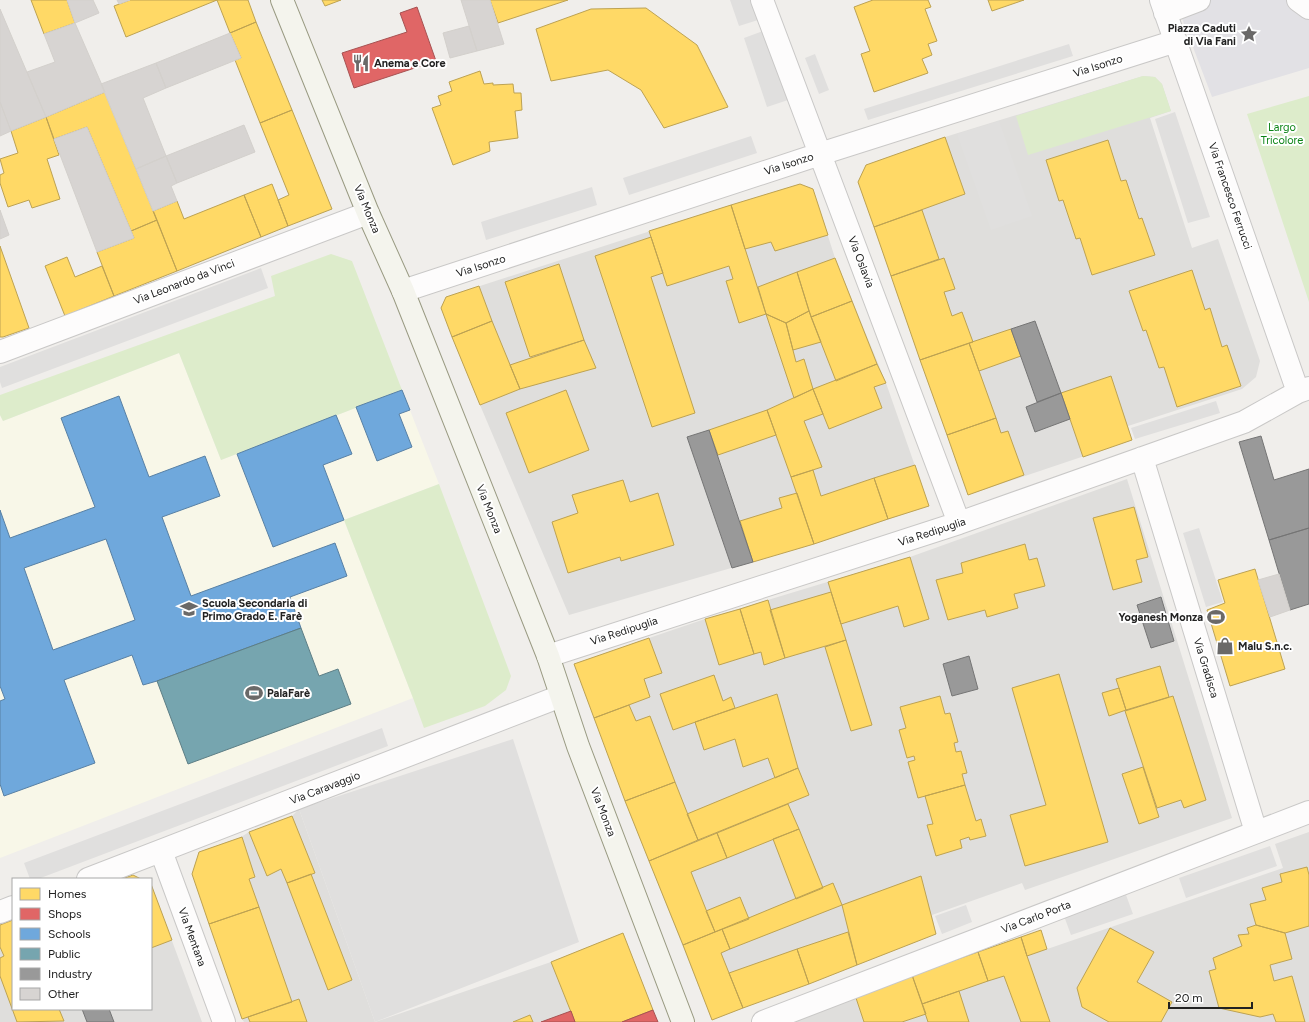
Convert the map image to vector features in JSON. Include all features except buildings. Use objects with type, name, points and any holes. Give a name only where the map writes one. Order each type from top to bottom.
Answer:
[{"type":"street","name":"Via Monza","points":[[282,0],[368,213],[403,292],[548,656],[580,753],[683,1022]]},
{"type":"street","name":"Via Oslavia","points":[[762,0],[958,523]]},
{"type":"street","points":[[1163,6],[1198,0]]},
{"type":"street","points":[[1298,0],[1309,8]]},
{"type":"street","points":[[1306,0],[1309,8]]},
{"type":"street","name":"Via Francesco Ferrucci","points":[[1163,6],[1304,390]]},
{"type":"street","name":"Via Isonzo","points":[[403,292],[820,154],[1176,41]]},
{"type":"street","name":"Via Leonardo da Vinci","points":[[0,352],[368,213]]},
{"type":"street","name":"Via Redipuglia","points":[[548,656],[958,523],[1244,422],[1304,390]]},
{"type":"street","name":"Via Gradisca","points":[[1142,458],[1256,832]]},
{"type":"street","name":"Via Caravaggio","points":[[91,878],[561,696]]},
{"type":"street","name":"Via Carlo Porta","points":[[763,1022],[1309,812]]},
{"type":"street","name":"Via Mentana","points":[[161,851],[224,1022]]},
{"type":"street","points":[[0,912],[12,907]]},
{"type":"shaded area","points":[[730,0],[751,0],[758,20],[739,26]]},
{"type":"shaded area","name":"Piazza Caduti di Via Fani","points":[[1175,0],[1309,0],[1309,68],[1212,97]]},
{"type":"shaded area","points":[[763,31],[788,100],[767,107],[744,38]]},
{"type":"shaded area","points":[[1069,44],[1073,56],[868,120],[864,109]]},
{"type":"shaded area","points":[[815,54],[829,90],[819,94],[805,58]]},
{"type":"shaded area","points":[[1143,76],[1155,77],[1162,84],[1171,111],[1150,118],[1192,248],[1218,239],[1260,361],[1256,377],[1242,389],[1128,426],[1132,440],[968,495],[858,182],[866,165],[945,137]]},
{"type":"shaded area","points":[[1175,112],[1210,217],[1188,223],[1155,119]]},
{"type":"shaded area","points":[[999,121],[1032,216],[991,230],[957,134]]},
{"type":"shaded area","points":[[751,136],[757,153],[629,195],[623,178]]},
{"type":"shaded area","points":[[800,184],[813,189],[835,258],[886,383],[929,506],[814,544],[569,615],[452,337],[441,308],[446,297]]},
{"type":"shaded area","points":[[592,187],[597,205],[486,240],[481,222]]},
{"type":"shaded area","points":[[261,268],[268,288],[2,388],[0,382],[0,367]]},
{"type":"shaded area","name":"Scuola Secondaria di Primo Grado E. Farè","points":[[179,353],[221,460],[402,390],[439,484],[344,520],[413,698],[0,858],[0,415],[3,421]]},
{"type":"shaded area","points":[[1216,401],[1220,413],[1135,439],[1131,428]]},
{"type":"shaded area","points":[[1127,479],[1232,818],[1025,890],[1022,883],[932,915],[936,934],[712,1020],[625,801],[574,664],[705,619],[910,557]]},
{"type":"shaded area","points":[[1199,528],[1223,602],[1206,607],[1183,533]]},
{"type":"shaded area","points":[[382,728],[388,746],[41,878],[30,878],[24,863]]},
{"type":"shaded area","points":[[513,739],[579,942],[375,1022],[299,809]]},
{"type":"shaded area","points":[[299,809],[375,1022],[244,1022],[242,1019],[192,874],[199,852],[292,816]]},
{"type":"shaded area","points":[[1309,832],[1309,1022],[785,1022],[855,995],[1021,937],[1027,956],[1283,868],[1275,844]]},
{"type":"shaded area","points":[[1270,846],[1277,866],[1186,898],[1179,878]]},
{"type":"shaded area","points":[[152,887],[202,1022],[0,1022],[0,925],[12,1010],[152,1010]]},
{"type":"shaded area","points":[[1126,895],[1133,914],[1071,935],[1064,916]]},
{"type":"shaded area","points":[[966,905],[972,922],[942,934],[935,916]]},
{"type":"shaded area","points":[[623,933],[653,1010],[622,1022],[375,1022],[551,962]]},
{"type":"green space","points":[[1143,76],[1155,77],[1162,84],[1171,111],[1028,155],[1016,116]]},
{"type":"green space","name":"Largo Tricolore","points":[[1309,96],[1309,302],[1247,114]]},
{"type":"green space","points":[[331,254],[352,261],[402,390],[221,460],[179,353],[3,421],[0,415],[0,395],[275,296],[271,276]]},
{"type":"green space","points":[[439,484],[511,676],[506,690],[485,706],[424,728],[344,520]]},
{"type":"place","name":"Piazza Caduti di Via Fani","points":[[1249,34]]},
{"type":"place","name":"Anema e Core","points":[[361,63]]},
{"type":"place","name":"Scuola Secondaria di Primo Grado E. Farè","points":[[189,609]]},
{"type":"place","name":"Yoganesh Monza","points":[[1216,617]]},
{"type":"place","name":"Malu S.n.c.","points":[[1225,646]]},
{"type":"place","name":"PalaFarè","points":[[254,693]]}]
